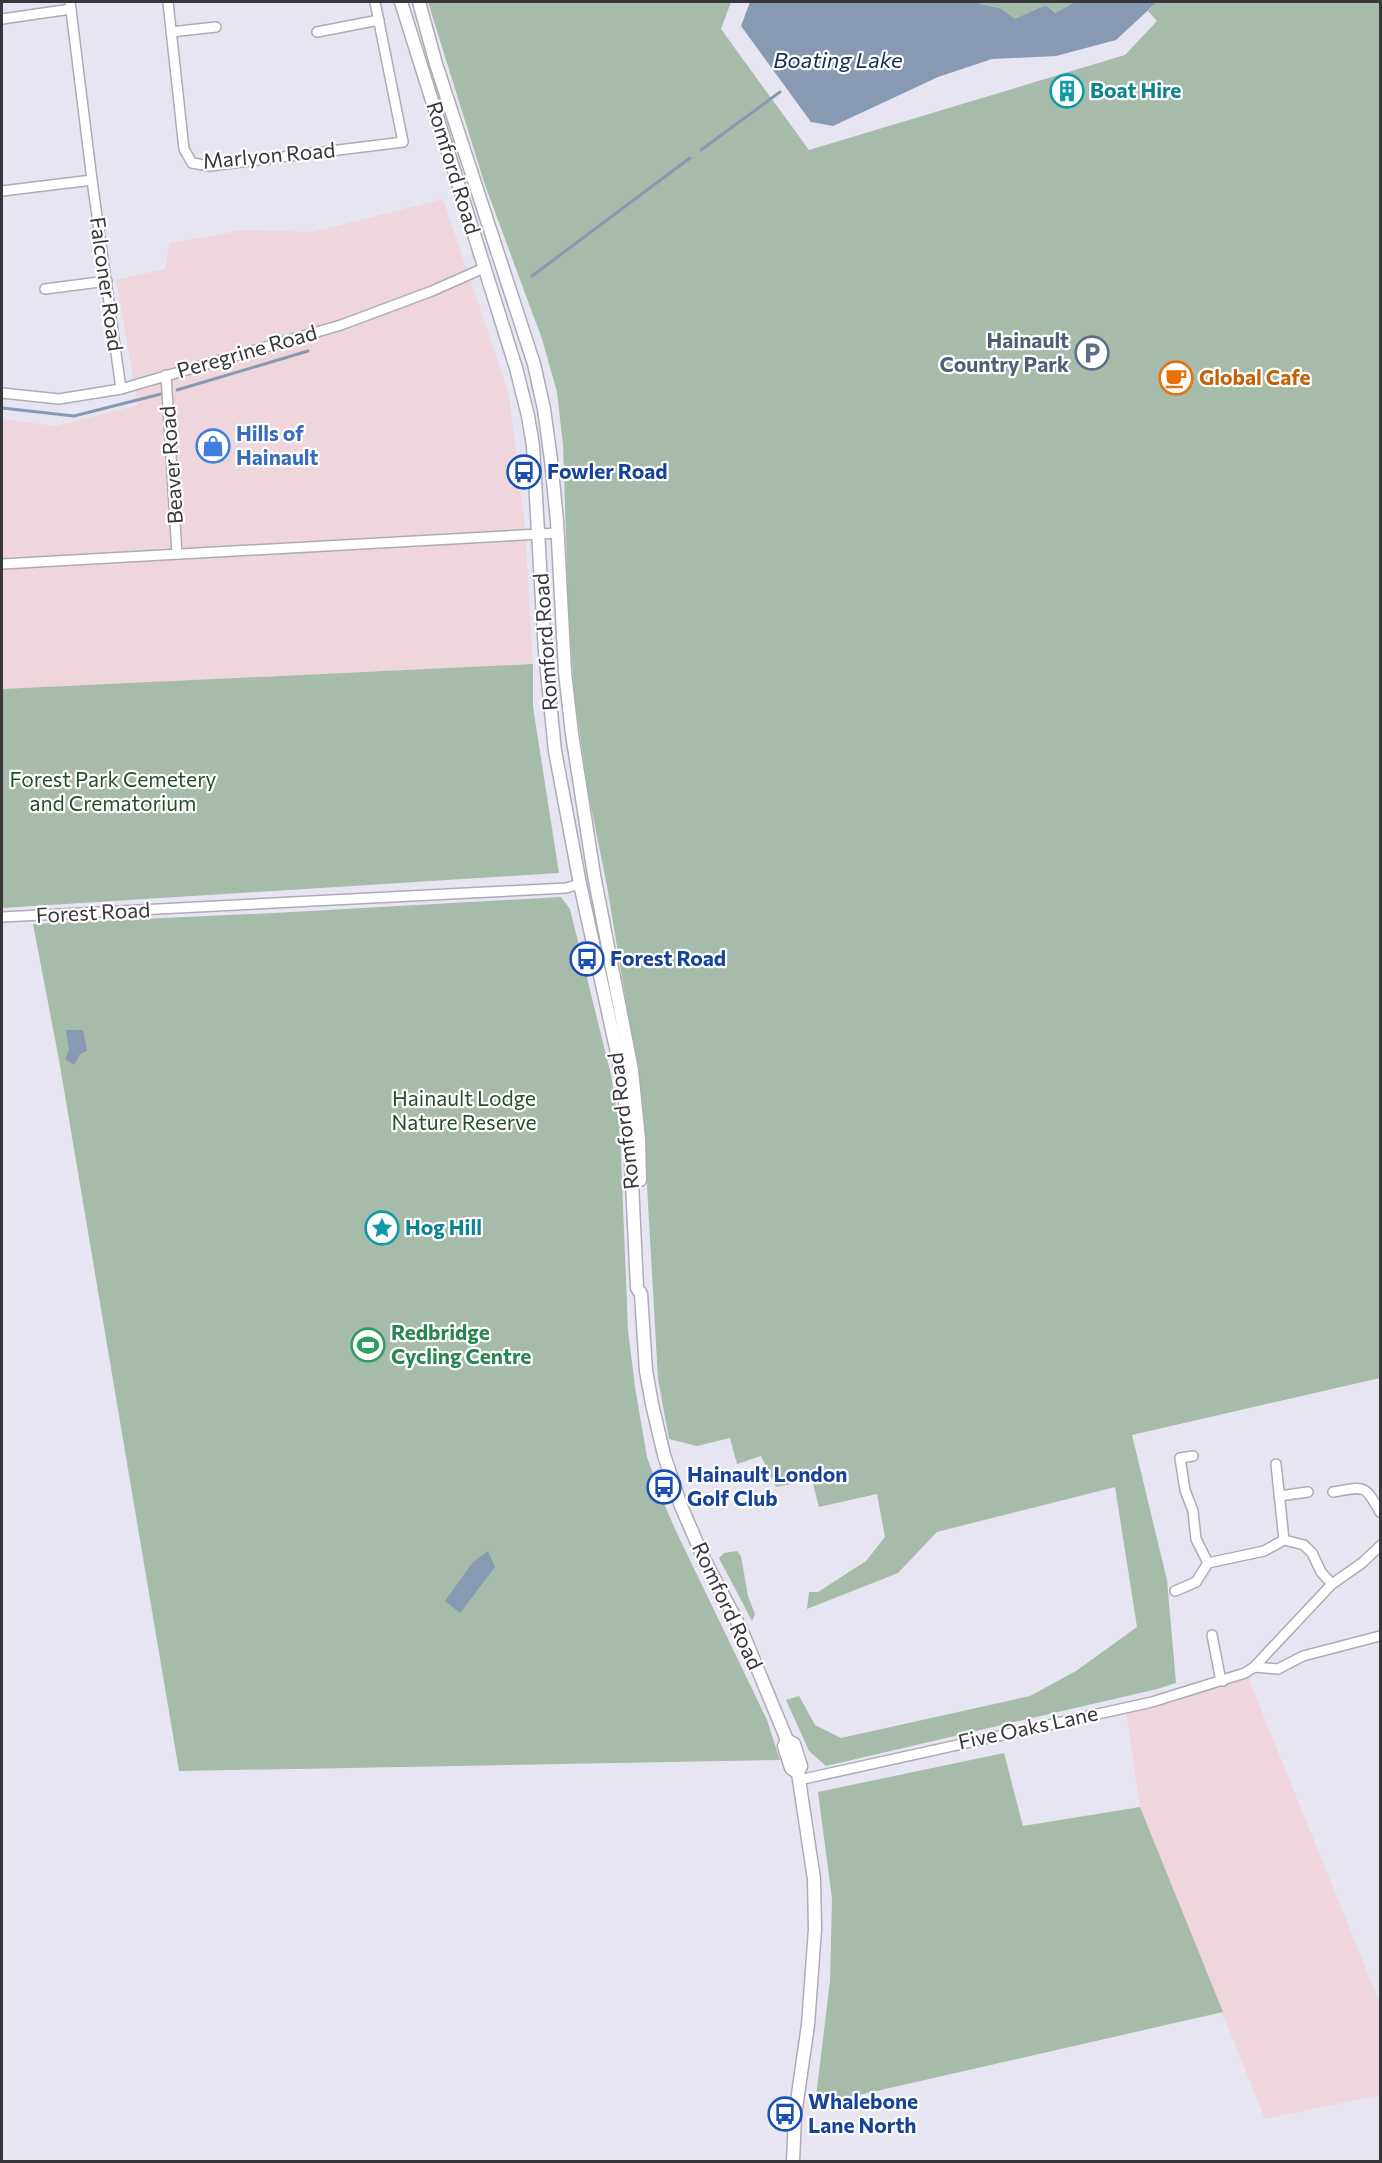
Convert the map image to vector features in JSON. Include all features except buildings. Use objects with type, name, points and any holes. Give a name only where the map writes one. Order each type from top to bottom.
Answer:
[{"type":"main road","name":"Romford Road","points":[[401,2],[516,368],[528,416],[533,455],[545,652],[555,751],[580,884],[621,1071],[630,1140],[637,1288],[641,1294],[646,1371],[664,1455],[681,1506],[704,1559],[741,1629],[787,1740],[794,1744],[801,1764],[799,1776],[814,1879],[816,1929],[808,2025],[795,2115],[793,2161]]},
{"type":"main road","name":"Romford Road","points":[[419,2],[436,64],[534,364],[548,436],[558,533],[565,672],[572,734],[594,875],[632,1070],[639,1139],[644,1290],[641,1294]]},
{"type":"street","name":"Marlyon Road","points":[[168,2],[184,148],[192,163],[210,166],[403,142],[379,20]]},
{"type":"street","points":[[317,32],[379,20],[375,2]]},
{"type":"street","points":[[2,19],[71,5]]},
{"type":"street","name":"Falconer Road","points":[[71,5],[121,389]]},
{"type":"street","points":[[171,32],[216,27]]},
{"type":"street","points":[[2,191],[92,180]]},
{"type":"street","name":"Peregrine Road","points":[[2,393],[59,399],[121,389],[341,325],[432,291],[484,268]]},
{"type":"street","points":[[45,289],[106,281]]},
{"type":"street","name":"Beaver Road","points":[[166,375],[177,554]]},
{"type":"street","points":[[2,564],[558,533]]},
{"type":"street","name":"Forest Road","points":[[2,917],[566,888],[580,884]]},
{"type":"street","points":[[1193,1456],[1180,1458],[1185,1490],[1193,1511],[1196,1539],[1209,1563]]},
{"type":"street","points":[[1276,1464],[1284,1540]]},
{"type":"street","points":[[1333,1492],[1359,1488],[1368,1491],[1380,1512]]},
{"type":"street","points":[[1279,1496],[1308,1492]]},
{"type":"street","points":[[1175,1591],[1196,1582],[1209,1563],[1264,1551],[1284,1540],[1304,1545],[1312,1554],[1321,1572],[1332,1584]]},
{"type":"street","name":"Five Oaks Lane","points":[[799,1776],[1152,1701],[1245,1673],[1254,1667],[1332,1584],[1362,1563],[1380,1546]]},
{"type":"street","points":[[1212,1635],[1223,1681]]},
{"type":"street","name":"Five Oaks Lane","points":[[1254,1667],[1278,1669],[1304,1656],[1380,1636]]},
{"type":"shaded area","points":[[443,199],[509,394],[525,528],[533,664],[2,689],[2,419],[55,426],[138,405],[116,280],[165,269],[170,243],[243,230],[313,232]]},
{"type":"shaded area","points":[[1248,1677],[1380,2004],[1380,2095],[1265,2119],[1140,1807],[1126,1711]]},
{"type":"green space","points":[[428,2],[731,2],[721,29],[809,150],[1125,55],[1157,21],[1148,11],[1157,2],[1380,2],[1380,1378],[1132,1435],[1167,1580],[1176,1683],[826,1766],[809,1751],[786,1700],[799,1696],[815,1725],[841,1738],[1030,1696],[1076,1671],[1137,1627],[1115,1487],[937,1532],[898,1573],[807,1609],[809,1592],[818,1592],[866,1561],[885,1537],[877,1494],[819,1507],[812,1480],[776,1487],[761,1456],[737,1464],[730,1438],[697,1446],[669,1439],[658,1379],[642,1098],[607,886],[588,792],[574,691],[563,445],[557,392],[542,339],[485,185]]},
{"type":"green space","points":[[978,2],[1075,2],[1055,13],[1046,5],[1015,20],[1000,8]]},
{"type":"green space","name":"Forest Park Cemetery and Crematorium","points":[[533,664],[533,707],[559,873],[2,908],[2,689]]},
{"type":"green space","name":"Redbridge Cycling Centre","points":[[561,897],[570,909],[611,1075],[620,1130],[628,1330],[647,1457],[675,1529],[767,1720],[780,1760],[179,1771],[59,1060],[33,924]]},
{"type":"green space","points":[[737,1551],[741,1556],[748,1596],[755,1614],[752,1621],[719,1558],[724,1553]]},
{"type":"green space","points":[[1004,1753],[1023,1826],[1140,1807],[1223,2012],[815,2105],[830,1981],[832,1899],[818,1792]]},
{"type":"water","name":"Boating Lake","points":[[750,2],[978,2],[1000,8],[1015,19],[1046,5],[1055,13],[1075,2],[1157,2],[1116,40],[1056,56],[992,59],[938,77],[833,126],[811,122],[741,26]]},
{"type":"water","points":[[66,1030],[83,1030],[87,1051],[80,1054],[74,1065],[65,1059],[69,1050]]},
{"type":"water","points":[[488,1551],[495,1567],[460,1613],[445,1601],[473,1562]]},
{"type":"waterway","points":[[701,150],[780,92]]},
{"type":"waterway","points":[[532,276],[690,158]]},
{"type":"waterway","points":[[177,390],[308,351]]},
{"type":"waterway","points":[[2,408],[74,416],[161,394]]},
{"type":"place","name":"Boat Hire","points":[[1067,91]]},
{"type":"place","name":"Hainault Country Park","points":[[1092,353]]},
{"type":"place","name":"Global Cafe","points":[[1176,378]]},
{"type":"place","name":"Hills of Hainault","points":[[213,446]]},
{"type":"place","name":"Fowler Road","points":[[524,472]]},
{"type":"place","name":"Forest Road","points":[[587,959]]},
{"type":"place","name":"Hog Hill","points":[[382,1228]]},
{"type":"place","name":"Redbridge Cycling Centre","points":[[368,1345]]},
{"type":"place","name":"Hainault London Golf Club","points":[[664,1487]]},
{"type":"place","name":"Whalebone Lane North","points":[[785,2114]]},
{"type":"park label","name":"Hainault Lodge Nature Reserve","points":[[464,1111]]}]
